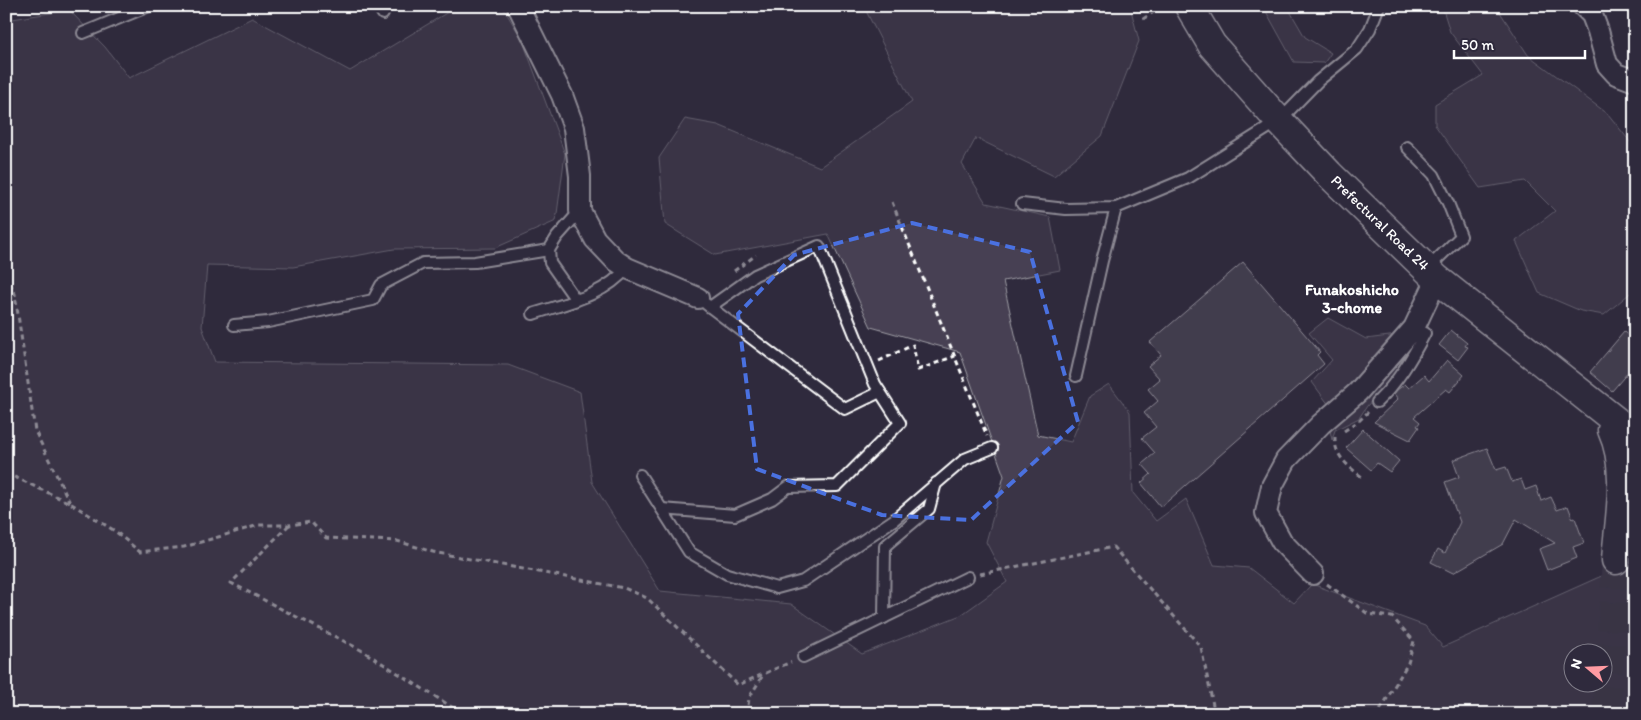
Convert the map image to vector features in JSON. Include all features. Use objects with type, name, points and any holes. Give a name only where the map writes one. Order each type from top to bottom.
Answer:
[{"type":"main road","name":"Prefectural Road 24","points":[[1189,6],[1212,45],[1329,174],[1432,274],[1602,408],[1616,421],[1628,437],[1635,452]]},
{"type":"main road","name":"Prefectural Road 24","points":[[1602,408],[1616,437],[1621,457],[1622,485],[1616,560]]},
{"type":"street","points":[[518,6],[562,94],[574,128],[580,176],[580,210],[594,239],[615,260],[627,268],[704,302]]},
{"type":"street","points":[[1582,6],[1592,15],[1606,64],[1616,74],[1635,81]]},
{"type":"street","points":[[1313,574],[1282,542],[1266,513],[1272,486],[1286,460],[1321,424],[1358,392],[1414,328],[1432,274]]},
{"type":"lane","points":[[83,33],[149,6]]},
{"type":"lane","points":[[1022,204],[1066,209],[1116,208],[1188,178],[1279,121],[1318,81],[1357,49],[1370,29],[1379,6]]},
{"type":"lane","points":[[1407,147],[1434,175],[1461,236],[1432,274]]},
{"type":"lane","points":[[1076,376],[1116,208]]},
{"type":"lane","points":[[576,300],[550,263],[549,250],[580,210]]},
{"type":"lane","points":[[662,509],[735,515],[772,499],[788,487],[837,486],[900,423],[875,384],[819,246],[755,275],[704,302],[844,409],[880,392]]},
{"type":"lane","points":[[234,325],[268,322],[373,300],[381,285],[424,263],[475,262],[549,250]]},
{"type":"lane","points":[[533,314],[596,293],[620,277],[627,268]]},
{"type":"lane","points":[[1377,402],[1411,361],[1425,333],[1414,328]]},
{"type":"lane","points":[[640,475],[689,552],[726,574],[776,588],[803,581],[895,519],[965,459],[992,448]]},
{"type":"lane","points":[[884,618],[885,546],[929,509],[936,483]]},
{"type":"lane","points":[[803,657],[968,577]]},
{"type":"path","points":[[1143,19],[1163,6]]},
{"type":"path","points":[[892,202],[992,448]]},
{"type":"path","points":[[6,275],[15,294],[35,431],[70,503]]},
{"type":"path","points":[[869,366],[913,345],[918,370],[955,356]]},
{"type":"path","points":[[1362,477],[1344,462],[1338,452],[1334,439],[1336,434],[1359,421],[1377,402]]},
{"type":"path","points":[[6,473],[70,503],[116,531],[140,552],[184,547],[259,526],[311,522],[326,538],[397,541],[433,552],[624,588],[648,598],[738,685],[803,657]]},
{"type":"path","points":[[289,525],[231,583],[361,650],[463,714]]},
{"type":"path","points":[[968,577],[1112,547],[1201,647],[1213,705],[1220,714]]},
{"type":"path","points":[[1313,574],[1368,614],[1392,617],[1414,641],[1408,663],[1378,714],[1329,714]]},
{"type":"path","points":[[747,714],[749,698],[763,674]]},
{"type":"highlighted area","points":[[912,223],[1030,252],[1078,422],[971,520],[882,515],[757,469],[738,314],[794,255]]},
{"type":"shaded area","points":[[458,6],[502,6],[522,39],[565,154],[556,221],[495,248],[394,249],[293,267],[207,265],[202,327],[215,362],[508,365],[580,392],[592,482],[660,591],[791,604],[862,654],[961,615],[1007,582],[986,542],[1004,476],[960,352],[871,327],[828,234],[715,255],[665,224],[659,158],[685,119],[718,125],[820,167],[912,102],[865,6],[1130,6],[1139,41],[1102,136],[1054,176],[976,138],[962,164],[986,203],[1050,217],[1060,270],[1003,281],[1038,435],[1071,442],[1090,396],[1109,384],[1130,412],[1133,493],[1156,521],[1186,499],[1214,565],[1249,568],[1294,603],[1312,584],[1425,626],[1443,647],[1635,561],[1635,714],[6,714],[6,20],[69,10],[105,47],[129,78],[252,18],[350,71]]},
{"type":"shaded area","points":[[1263,6],[1287,6],[1305,37],[1331,53],[1324,63],[1294,62]]},
{"type":"shaded area","points":[[1442,6],[1496,6],[1528,55],[1608,114],[1635,148],[1635,289],[1604,315],[1581,311],[1539,293],[1516,241],[1555,211],[1525,181],[1480,188],[1435,125],[1435,104],[1483,75],[1450,32]]},
{"type":"shaded area","points":[[1328,318],[1366,339],[1397,335],[1351,390],[1329,405],[1312,382],[1332,360],[1309,333]]},
{"type":"shaded area","points":[[1419,333],[1402,365],[1359,418],[1335,430],[1332,440],[1329,426]]},
{"type":"building","points":[[1243,262],[1320,352],[1317,355],[1324,364],[1161,507],[1141,483],[1151,474],[1142,464],[1155,453],[1142,438],[1156,427],[1144,413],[1158,401],[1148,389],[1160,379],[1148,366],[1161,355],[1150,342]]},
{"type":"building","points":[[1451,330],[1467,343],[1465,346],[1468,347],[1458,360],[1439,345]]},
{"type":"building","points":[[1624,332],[1635,341],[1635,364],[1612,391],[1590,372]]},
{"type":"building","points":[[1447,360],[1464,375],[1450,392],[1446,389],[1414,417],[1420,422],[1417,426],[1419,427],[1410,440],[1374,422],[1398,399],[1394,394],[1397,390],[1405,384],[1409,388],[1424,375],[1429,381]]},
{"type":"building","points":[[1363,429],[1399,461],[1390,472],[1377,463],[1371,470],[1346,448]]},
{"type":"building","points":[[1487,448],[1496,470],[1506,467],[1512,482],[1521,479],[1525,490],[1536,486],[1541,501],[1551,497],[1557,510],[1568,506],[1573,519],[1575,518],[1584,543],[1573,547],[1577,558],[1547,570],[1539,549],[1555,543],[1516,519],[1503,544],[1453,573],[1431,562],[1438,549],[1445,553],[1460,522],[1445,482],[1459,477],[1453,460]]},
{"type":"tunnel","points":[[1606,714],[1616,560]]},
{"type":"district","name":"Funakoshicho 3-chome","points":[[1352,298]]}]
